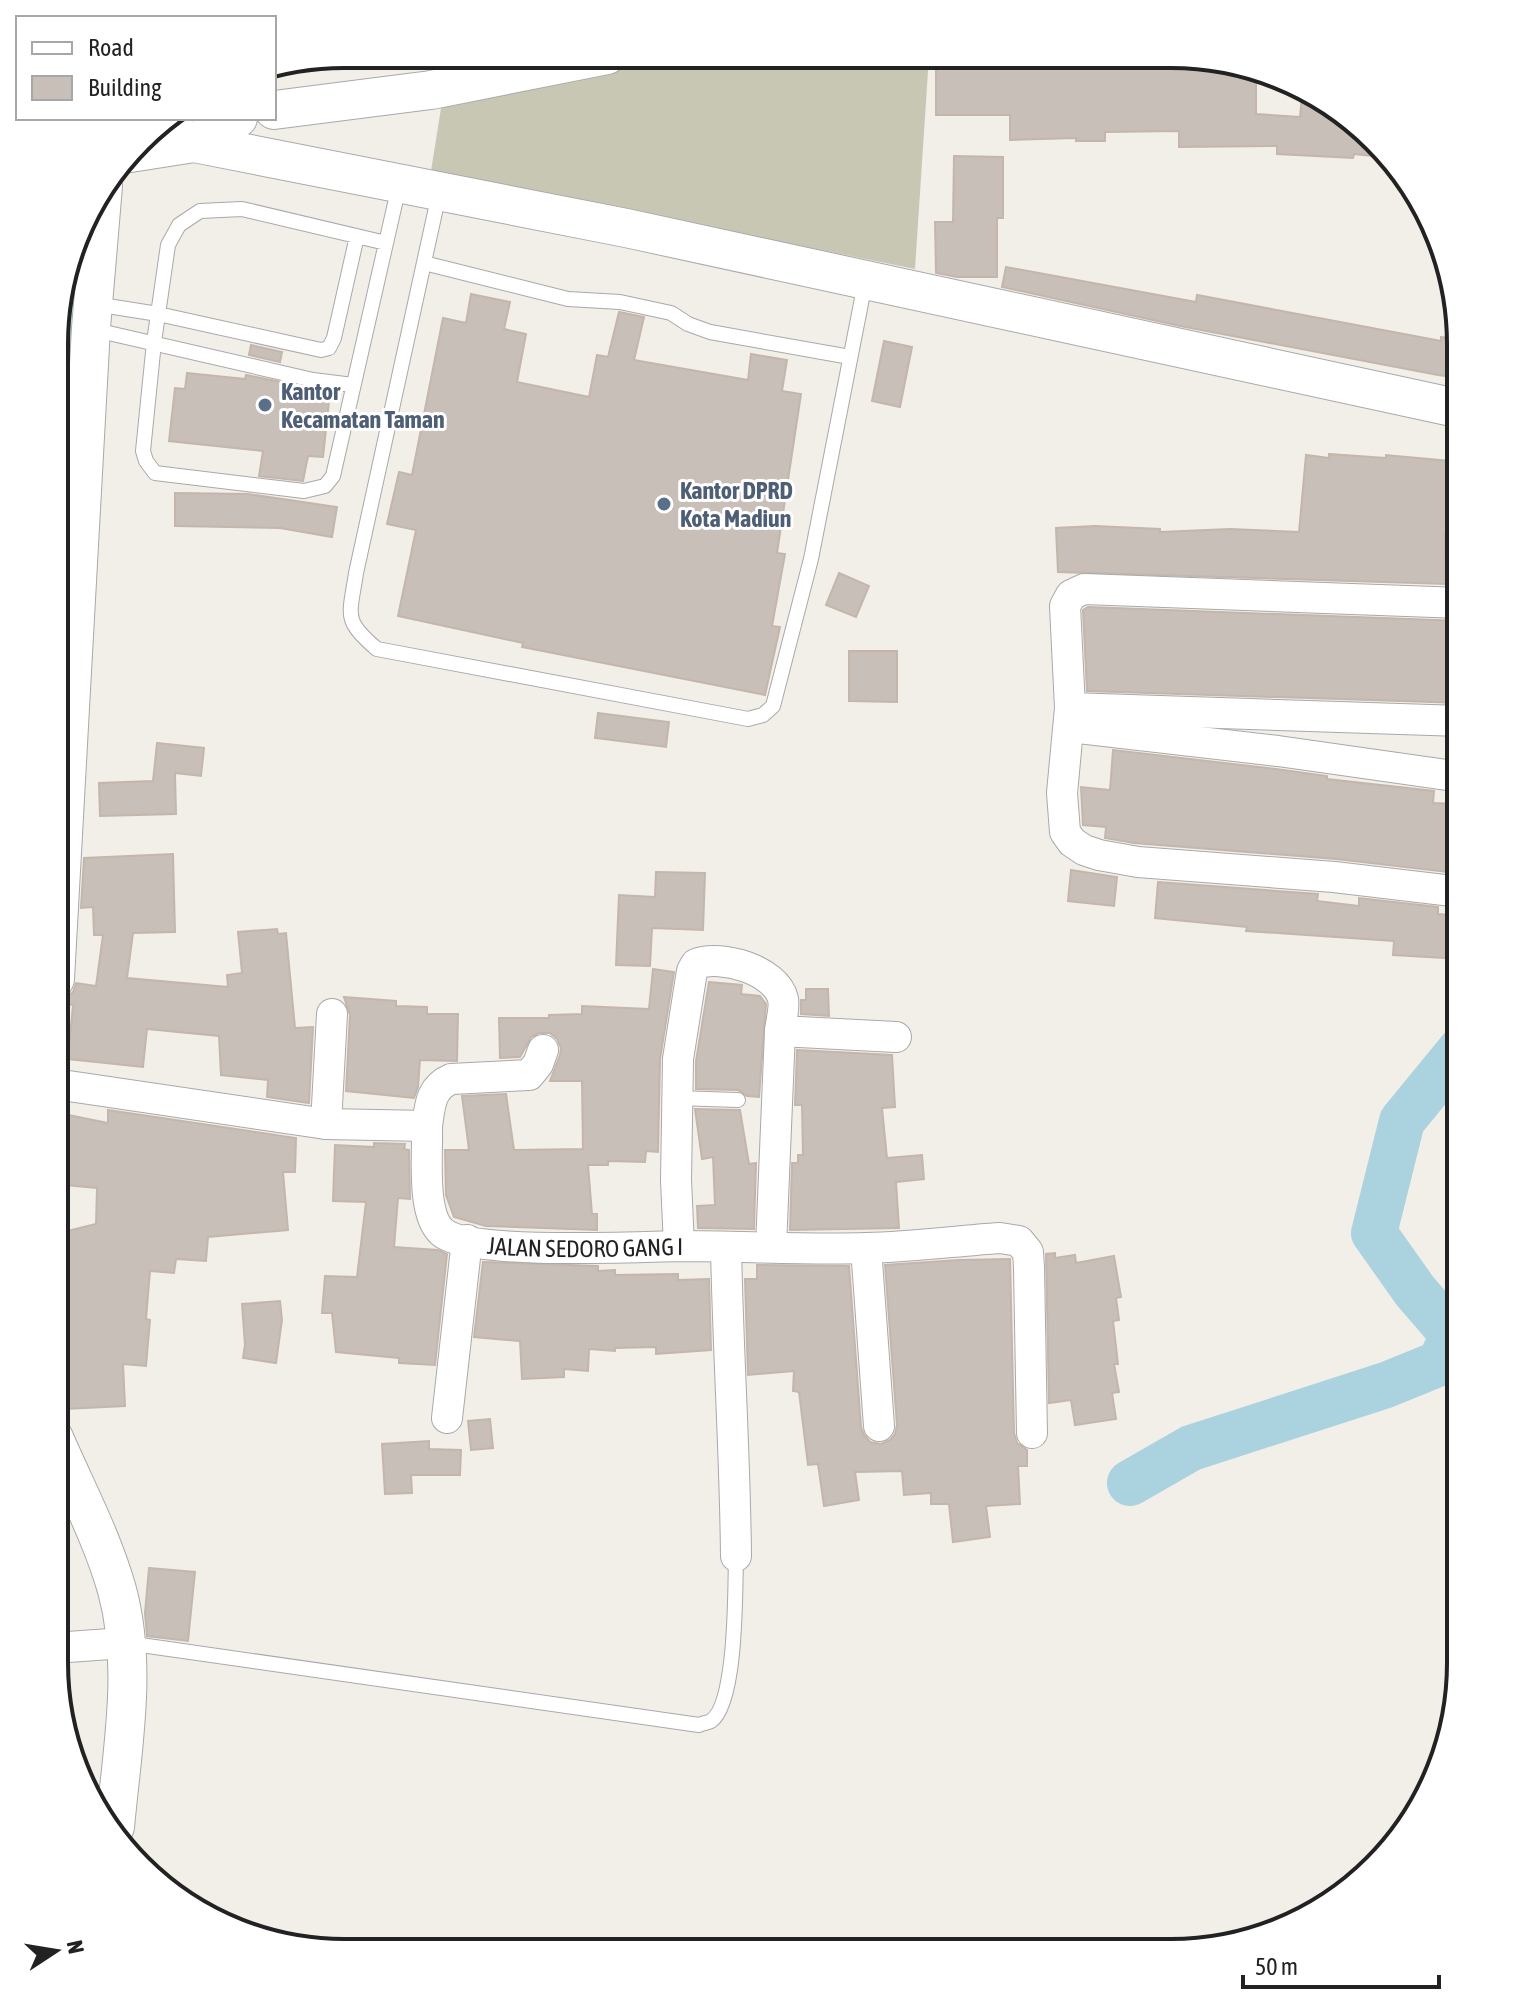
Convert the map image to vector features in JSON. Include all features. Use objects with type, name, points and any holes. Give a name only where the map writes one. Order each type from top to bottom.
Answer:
[{"type":"street","points":[[276,110],[431,90],[539,68]]},
{"type":"street","points":[[148,150],[194,143],[234,120]]},
{"type":"street","points":[[169,130],[194,143],[400,182],[865,279],[1447,406]]},
{"type":"street","points":[[68,755],[101,214]]},
{"type":"street","points":[[84,251],[94,302]]},
{"type":"street","points":[[1447,602],[1084,589],[1071,595],[1065,606],[1070,718],[1062,793],[1065,832],[1072,842],[1084,850],[1138,862],[1334,877],[1447,890]]},
{"type":"street","points":[[1070,718],[1447,721]]},
{"type":"street","points":[[1070,718],[1447,775]]},
{"type":"street","points":[[679,1246],[678,1059],[692,971],[696,964],[713,959],[763,974],[771,980],[783,1002],[771,1247]]},
{"type":"street","points":[[326,1124],[332,1014]]},
{"type":"street","points":[[780,1031],[896,1037]]},
{"type":"street","name":"JALAN SEDORO GANG I","points":[[543,1050],[538,1064],[529,1075],[451,1079],[441,1083],[431,1099],[427,1126],[429,1202],[433,1219],[445,1234],[517,1247],[866,1248],[1000,1238],[1019,1241],[1026,1247],[1029,1268],[1032,1433]]},
{"type":"street","points":[[68,1086],[326,1124],[427,1126]]},
{"type":"street","points":[[447,1418],[467,1240]]},
{"type":"street","points":[[726,1248],[728,1349],[735,1447],[736,1556]]},
{"type":"street","points":[[866,1248],[879,1426]]},
{"type":"street","points":[[68,1471],[105,1554],[118,1594],[128,1693],[116,1818]]},
{"type":"street","points":[[68,1647],[124,1643]]},
{"type":"lane","points":[[386,243],[242,209],[200,211],[179,225],[168,245],[143,451],[155,473],[304,491],[325,486],[333,476],[400,182]]},
{"type":"lane","points":[[439,190],[356,573],[349,618],[358,633],[377,649],[748,719],[763,715],[773,706],[811,559],[865,279]]},
{"type":"lane","points":[[94,302],[321,350],[329,348],[334,338],[357,236]]},
{"type":"lane","points":[[424,263],[568,299],[620,302],[671,313],[688,324],[710,332],[850,357]]},
{"type":"lane","points":[[94,302],[154,342],[313,380],[353,385]]},
{"type":"lane","points":[[676,1098],[738,1100]]},
{"type":"lane","points":[[124,1643],[699,1725],[710,1722],[716,1714],[728,1685],[736,1556]]},
{"type":"shaded area","points":[[610,68],[928,68],[915,269],[431,171],[442,102]]},
{"type":"green space","points":[[81,260],[88,274],[72,489],[68,489],[68,344],[70,308]]},
{"type":"building","points":[[936,68],[1207,70],[1256,82],[1256,114],[1300,117],[1301,101],[1339,125],[1372,156],[1354,154],[1353,158],[1277,154],[1277,146],[1179,147],[1179,131],[1105,132],[1105,141],[1076,141],[1076,138],[1010,140],[1010,115],[936,115]]},
{"type":"building","points":[[954,156],[1003,157],[1003,218],[997,218],[997,277],[957,277],[936,273],[935,222],[953,222]]},
{"type":"building","points":[[1006,267],[1196,302],[1197,295],[1441,341],[1441,337],[1447,338],[1447,376],[1180,326],[1002,287]]},
{"type":"building","points":[[471,294],[510,302],[504,329],[526,334],[517,382],[589,397],[597,355],[608,357],[619,312],[644,317],[634,360],[748,380],[751,354],[787,360],[782,391],[801,394],[777,553],[785,554],[772,626],[780,627],[765,695],[522,647],[523,643],[398,616],[416,530],[387,524],[399,472],[412,475],[443,318],[466,323]]},
{"type":"building","points":[[884,341],[912,347],[900,407],[872,401]]},
{"type":"building","points":[[251,345],[282,352],[280,362],[249,355]]},
{"type":"building","points":[[187,373],[245,379],[246,375],[330,392],[323,457],[308,456],[303,481],[259,476],[263,451],[169,441],[175,388],[185,389]]},
{"type":"building","points":[[1329,454],[1386,458],[1386,455],[1447,461],[1446,584],[1058,572],[1056,528],[1095,526],[1160,529],[1160,532],[1230,529],[1299,532],[1306,455],[1329,458]]},
{"type":"building","points":[[175,493],[248,494],[337,507],[332,537],[280,528],[175,526]]},
{"type":"building","points":[[839,573],[869,586],[856,617],[826,605]]},
{"type":"building","points":[[1088,607],[1447,620],[1447,703],[1087,691],[1083,610]]},
{"type":"building","points":[[849,651],[897,651],[897,702],[849,701]]},
{"type":"building","points":[[598,713],[669,722],[666,747],[595,738]]},
{"type":"building","points":[[157,743],[204,748],[201,776],[175,773],[176,814],[100,816],[99,783],[153,781]]},
{"type":"building","points":[[1113,750],[1434,791],[1433,803],[1447,803],[1447,872],[1105,838],[1106,827],[1083,825],[1081,787],[1110,790]]},
{"type":"building","points":[[173,854],[175,932],[133,933],[127,978],[228,987],[227,975],[242,973],[238,932],[277,929],[278,934],[286,933],[295,1028],[313,1027],[309,1103],[267,1097],[268,1080],[221,1075],[219,1036],[147,1029],[143,1067],[68,1059],[73,1005],[68,1004],[68,996],[76,983],[96,986],[103,935],[94,935],[93,907],[81,908],[84,858]]},
{"type":"building","points":[[1071,870],[1117,877],[1114,906],[1068,901]]},
{"type":"building","points":[[656,872],[705,873],[703,930],[652,928],[650,966],[616,965],[619,895],[655,897]]},
{"type":"building","points":[[1158,882],[1318,894],[1317,901],[1359,906],[1359,898],[1438,907],[1438,914],[1447,915],[1447,958],[1393,955],[1394,941],[1246,931],[1247,927],[1155,918]]},
{"type":"building","points":[[653,969],[674,972],[660,1059],[658,1152],[646,1151],[645,1162],[608,1161],[608,1165],[588,1165],[592,1214],[597,1214],[597,1230],[486,1226],[454,1217],[446,1195],[445,1150],[469,1150],[462,1096],[506,1094],[514,1150],[583,1149],[582,1081],[550,1081],[560,1055],[557,1039],[550,1033],[539,1033],[531,1037],[520,1057],[500,1058],[499,1018],[549,1018],[549,1015],[582,1014],[582,1006],[649,1009]]},
{"type":"building","points":[[709,982],[742,985],[741,994],[760,996],[766,1004],[759,1097],[747,1096],[738,1090],[696,1089],[696,1061]]},
{"type":"building","points":[[806,989],[828,989],[829,1016],[801,1014],[801,1000],[806,1000]]},
{"type":"building","points":[[344,997],[396,1001],[396,1006],[427,1007],[427,1014],[458,1014],[457,1061],[420,1060],[414,1098],[346,1091],[350,1015]]},
{"type":"building","points":[[797,1050],[892,1055],[895,1107],[882,1108],[887,1158],[922,1155],[924,1179],[896,1182],[899,1228],[790,1230],[792,1163],[798,1163],[798,1155],[803,1155],[802,1105],[795,1105]]},
{"type":"building","points":[[695,1109],[740,1110],[749,1164],[756,1163],[754,1229],[698,1228],[697,1206],[715,1205],[713,1157],[702,1159]]},
{"type":"building","points":[[108,1110],[296,1138],[295,1172],[283,1172],[288,1230],[208,1237],[206,1261],[176,1259],[174,1273],[150,1271],[146,1366],[123,1364],[125,1406],[68,1409],[68,1231],[96,1224],[97,1188],[68,1185],[68,1115],[108,1123]]},
{"type":"building","points":[[374,1143],[405,1144],[404,1149],[409,1150],[410,1199],[398,1198],[394,1247],[438,1250],[447,1254],[435,1365],[399,1363],[399,1358],[336,1352],[332,1313],[322,1313],[325,1276],[357,1277],[366,1202],[333,1201],[335,1145],[374,1147]]},
{"type":"building","points":[[1055,1253],[1055,1258],[1075,1255],[1076,1263],[1114,1256],[1121,1297],[1116,1298],[1119,1320],[1113,1321],[1118,1364],[1114,1364],[1119,1392],[1112,1393],[1116,1419],[1075,1425],[1071,1400],[1049,1403],[1046,1254]]},
{"type":"building","points":[[1010,1259],[1014,1433],[1017,1443],[1027,1450],[1027,1466],[1018,1466],[1020,1504],[986,1506],[990,1537],[953,1542],[949,1504],[931,1504],[931,1493],[904,1495],[902,1471],[855,1472],[859,1500],[824,1506],[818,1464],[808,1465],[799,1392],[793,1391],[794,1371],[748,1375],[745,1279],[757,1279],[757,1265],[849,1266],[861,1427],[870,1442],[881,1444],[890,1440],[897,1425],[885,1265]]},
{"type":"building","points":[[483,1262],[598,1266],[598,1271],[615,1270],[615,1275],[678,1274],[678,1280],[709,1279],[711,1350],[656,1354],[656,1347],[615,1348],[615,1351],[589,1349],[588,1371],[564,1369],[564,1377],[522,1379],[520,1341],[474,1337]]},
{"type":"building","points":[[280,1301],[282,1320],[276,1363],[243,1358],[242,1304]]},
{"type":"building","points":[[490,1419],[493,1448],[471,1450],[468,1421]]},
{"type":"building","points":[[429,1441],[429,1449],[461,1450],[460,1475],[411,1475],[412,1493],[385,1494],[382,1444]]},
{"type":"building","points":[[149,1568],[195,1572],[188,1641],[147,1636],[145,1613]]},
{"type":"waterway","points":[[1446,1067],[1402,1121],[1374,1233],[1415,1291],[1446,1327]]},
{"type":"waterway","points":[[1130,1483],[1191,1448],[1386,1385],[1440,1363],[1446,1350]]},
{"type":"place","name":"Kantor Kecamatan Taman","points":[[265,405]]},
{"type":"place","name":"Kantor DPRD Kota Madiun","points":[[664,504]]}]
